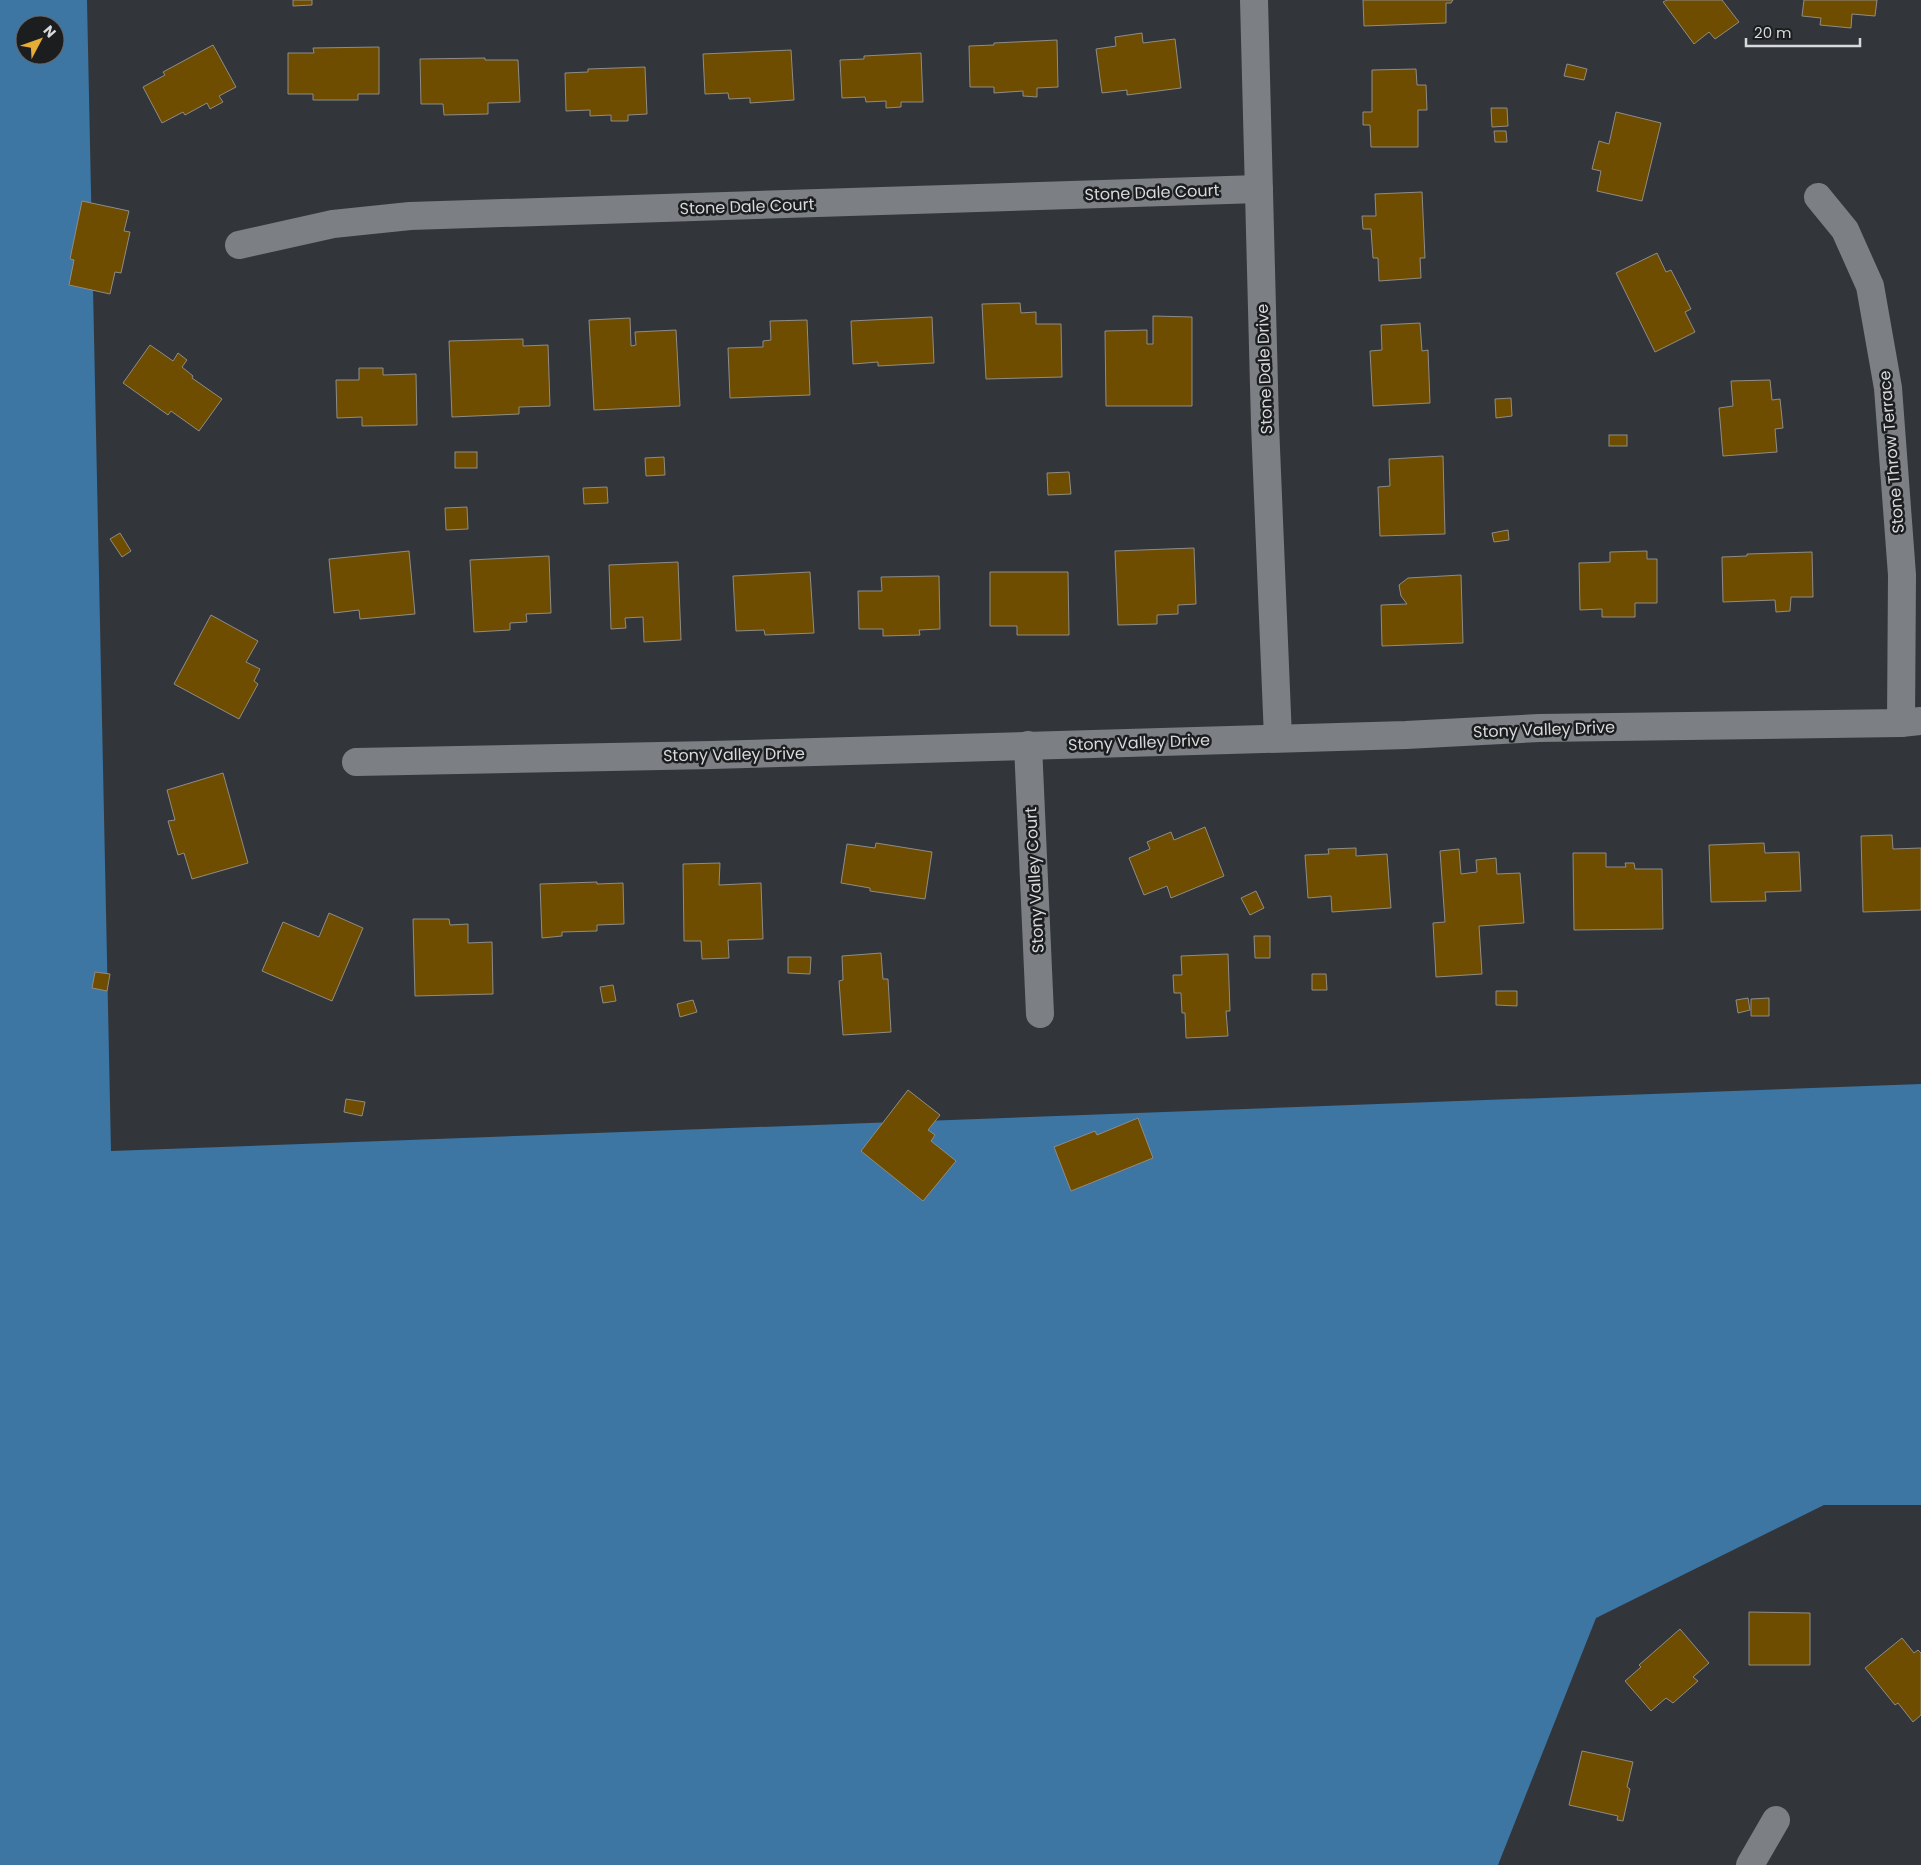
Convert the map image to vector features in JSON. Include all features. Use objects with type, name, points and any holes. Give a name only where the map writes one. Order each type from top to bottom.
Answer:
[{"type":"street","name":"Stone Dale Drive","points":[[1254,0],[1265,424],[1278,738]]},
{"type":"street","name":"Stone Dale Court","points":[[239,246],[333,224],[410,216],[1259,189]]},
{"type":"street","name":"Stone Throw Terrace","points":[[1818,197],[1845,230],[1870,286],[1888,388],[1911,722]]},
{"type":"street","name":"Stony Valley Drive","points":[[356,762],[712,755],[1409,734],[1539,728],[1911,722]]},
{"type":"street","name":"Stony Valley Court","points":[[1028,745],[1040,1014]]},
{"type":"street","points":[[1750,1865],[1776,1820]]},
{"type":"shaded area","points":[[0,0],[87,0],[111,1151],[1921,1084],[1921,1505],[1824,1505],[1596,1618],[1498,1865],[0,1865]]},
{"type":"building","points":[[293,0],[312,0],[312,5],[293,6]]},
{"type":"building","points":[[1363,0],[1453,0],[1451,3],[1446,3],[1446,23],[1364,26]]},
{"type":"building","points":[[1667,0],[1722,0],[1739,22],[1715,39],[1709,32],[1694,44],[1663,2]]},
{"type":"building","points":[[1804,0],[1877,0],[1875,16],[1852,14],[1851,28],[1820,25],[1821,18],[1802,16]]},
{"type":"building","points":[[1142,33],[1143,43],[1175,39],[1181,88],[1127,95],[1127,90],[1102,93],[1096,49],[1116,46],[1115,37]]},
{"type":"building","points":[[1057,40],[1058,87],[1037,88],[1037,97],[1023,96],[1023,91],[994,93],[994,87],[970,87],[969,46]]},
{"type":"building","points":[[213,45],[236,87],[219,96],[223,102],[210,109],[207,103],[185,115],[183,112],[162,123],[143,87],[165,75],[163,72]]},
{"type":"building","points":[[379,47],[379,94],[358,94],[358,100],[313,100],[313,94],[288,94],[288,53],[314,53],[313,48]]},
{"type":"building","points":[[791,50],[794,100],[750,103],[750,98],[729,99],[728,93],[705,94],[703,54]]},
{"type":"building","points":[[921,53],[923,102],[901,102],[901,107],[886,108],[886,101],[866,102],[865,97],[842,98],[840,60],[864,59],[864,56]]},
{"type":"building","points":[[485,58],[485,60],[518,60],[520,102],[488,103],[488,114],[444,115],[443,104],[421,104],[420,59]]},
{"type":"building","points":[[1567,64],[1587,69],[1584,80],[1564,76]]},
{"type":"building","points":[[645,67],[647,114],[628,115],[628,121],[611,121],[611,115],[590,116],[590,110],[566,111],[565,73],[588,72],[588,69]]},
{"type":"building","points":[[1416,69],[1417,85],[1426,85],[1427,110],[1418,110],[1418,147],[1371,147],[1370,125],[1363,125],[1363,112],[1372,112],[1372,70]]},
{"type":"building","points":[[1491,108],[1507,108],[1508,126],[1492,127]]},
{"type":"building","points":[[1616,112],[1661,123],[1642,201],[1597,191],[1601,171],[1592,169],[1599,141],[1609,144]]},
{"type":"building","points":[[1494,131],[1506,131],[1507,142],[1495,142]]},
{"type":"building","points":[[1422,192],[1425,258],[1420,258],[1421,278],[1379,281],[1378,258],[1373,258],[1371,229],[1363,229],[1362,216],[1376,216],[1375,194]]},
{"type":"building","points":[[82,201],[129,211],[124,231],[130,232],[121,273],[115,272],[110,294],[69,285],[74,260],[70,259]]},
{"type":"building","points":[[1657,253],[1666,272],[1671,270],[1691,309],[1685,312],[1695,332],[1655,352],[1616,273]]},
{"type":"building","points":[[1020,303],[1021,313],[1036,312],[1036,324],[1061,324],[1062,377],[986,379],[982,304]]},
{"type":"building","points":[[1153,316],[1192,317],[1192,406],[1106,406],[1105,331],[1147,330],[1147,344],[1153,344]]},
{"type":"building","points":[[932,317],[934,363],[878,366],[878,362],[853,364],[851,321]]},
{"type":"building","points":[[630,318],[631,346],[636,345],[635,332],[676,330],[680,406],[594,410],[589,320]]},
{"type":"building","points":[[807,320],[810,395],[730,398],[728,348],[763,347],[763,341],[771,340],[770,321]]},
{"type":"building","points":[[1420,323],[1422,351],[1428,350],[1430,403],[1373,406],[1370,351],[1382,350],[1381,325]]},
{"type":"building","points":[[523,339],[523,346],[548,345],[550,406],[519,407],[519,414],[452,417],[449,341]]},
{"type":"building","points":[[150,345],[173,361],[178,353],[187,360],[182,367],[193,376],[192,378],[222,399],[199,431],[171,411],[168,415],[123,383]]},
{"type":"building","points":[[359,368],[383,368],[383,375],[416,374],[417,425],[362,426],[362,417],[337,418],[336,380],[359,380]]},
{"type":"building","points":[[1770,380],[1772,400],[1780,399],[1783,428],[1775,429],[1777,452],[1723,456],[1719,408],[1733,406],[1731,381]]},
{"type":"building","points":[[1511,398],[1512,416],[1496,418],[1495,399]]},
{"type":"building","points":[[1609,435],[1627,435],[1627,446],[1609,446]]},
{"type":"building","points":[[455,452],[477,452],[477,468],[455,468]]},
{"type":"building","points":[[1443,456],[1445,534],[1380,536],[1378,487],[1390,486],[1389,459]]},
{"type":"building","points":[[664,457],[665,475],[646,476],[645,458]]},
{"type":"building","points":[[1069,472],[1071,494],[1048,495],[1047,473]]},
{"type":"building","points":[[607,487],[608,503],[584,504],[583,488]]},
{"type":"building","points":[[467,507],[468,529],[446,530],[445,508]]},
{"type":"building","points":[[1508,530],[1509,540],[1494,542],[1492,533]]},
{"type":"building","points":[[120,533],[131,551],[122,557],[110,539]]},
{"type":"building","points":[[1194,548],[1196,604],[1178,605],[1178,614],[1157,615],[1157,624],[1118,625],[1115,551]]},
{"type":"building","points":[[409,551],[415,614],[360,619],[359,610],[334,613],[329,559]]},
{"type":"building","points":[[1647,551],[1647,559],[1657,559],[1657,603],[1635,603],[1635,617],[1602,617],[1602,609],[1580,610],[1579,563],[1610,562],[1610,552]]},
{"type":"building","points":[[1812,552],[1813,597],[1791,597],[1790,611],[1776,612],[1775,600],[1723,602],[1722,557],[1747,556],[1747,554]]},
{"type":"building","points":[[549,556],[551,613],[526,614],[527,622],[510,623],[510,630],[474,632],[470,560]]},
{"type":"building","points":[[678,562],[681,640],[644,642],[643,617],[625,618],[626,628],[611,629],[609,565]]},
{"type":"building","points":[[810,572],[814,633],[765,635],[764,630],[736,631],[733,576]]},
{"type":"building","points":[[990,572],[1068,572],[1069,635],[1017,635],[1017,626],[990,626]]},
{"type":"building","points":[[1461,575],[1463,643],[1382,646],[1381,605],[1407,604],[1401,596],[1399,585],[1408,578]]},
{"type":"building","points":[[939,576],[940,629],[919,630],[920,635],[883,636],[883,629],[859,629],[858,591],[882,591],[881,577]]},
{"type":"building","points":[[211,615],[258,641],[246,662],[260,669],[254,681],[258,684],[239,719],[174,684]]},
{"type":"building","points":[[223,773],[248,863],[192,879],[184,853],[178,855],[168,821],[175,820],[167,790]]},
{"type":"building","points":[[1205,827],[1224,876],[1171,898],[1167,886],[1144,895],[1129,858],[1150,849],[1147,842],[1171,832],[1174,840]]},
{"type":"building","points":[[1892,835],[1893,849],[1921,848],[1921,910],[1863,912],[1861,836]]},
{"type":"building","points":[[876,843],[932,852],[925,899],[870,891],[870,888],[841,883],[847,844],[875,848]]},
{"type":"building","points":[[1764,843],[1765,853],[1799,852],[1801,891],[1765,892],[1766,901],[1711,902],[1709,845]]},
{"type":"building","points":[[1356,848],[1356,856],[1387,854],[1391,908],[1332,912],[1331,896],[1308,898],[1305,855],[1329,854],[1328,849]]},
{"type":"building","points":[[1459,849],[1461,874],[1477,872],[1476,860],[1496,858],[1497,874],[1520,873],[1524,923],[1479,926],[1482,974],[1436,977],[1433,923],[1445,922],[1440,851]]},
{"type":"building","points":[[1573,853],[1606,853],[1606,867],[1626,867],[1625,863],[1634,863],[1635,869],[1662,869],[1663,929],[1574,930]]},
{"type":"building","points":[[720,863],[719,885],[761,883],[763,939],[728,940],[729,958],[702,959],[701,941],[684,941],[683,864]]},
{"type":"building","points":[[597,882],[597,884],[623,883],[624,924],[597,925],[597,931],[562,932],[562,936],[542,938],[540,884]]},
{"type":"building","points":[[1256,891],[1264,908],[1250,915],[1241,898]]},
{"type":"building","points":[[329,913],[363,928],[332,1001],[262,971],[283,922],[319,937]]},
{"type":"building","points":[[413,919],[449,919],[450,925],[468,924],[468,943],[492,942],[493,994],[415,996]]},
{"type":"building","points":[[1254,936],[1270,936],[1270,958],[1255,958]]},
{"type":"building","points":[[881,953],[883,979],[888,979],[891,1032],[843,1035],[839,981],[843,980],[842,956]]},
{"type":"building","points":[[1228,954],[1230,1011],[1226,1011],[1228,1036],[1186,1038],[1185,1013],[1182,1013],[1181,993],[1174,993],[1173,975],[1182,975],[1181,956]]},
{"type":"building","points":[[788,957],[811,957],[810,974],[788,973]]},
{"type":"building","points":[[95,972],[110,974],[107,991],[92,988]]},
{"type":"building","points":[[1312,974],[1326,974],[1327,990],[1312,990]]},
{"type":"building","points":[[613,985],[616,1001],[603,1003],[600,987]]},
{"type":"building","points":[[1496,991],[1517,991],[1517,1006],[1496,1005]]},
{"type":"building","points":[[1748,998],[1750,1010],[1738,1013],[1736,1000]]},
{"type":"building","points":[[1769,998],[1769,1016],[1751,1016],[1751,999]]},
{"type":"building","points":[[693,1000],[697,1012],[680,1017],[677,1004]]},
{"type":"building","points":[[908,1090],[940,1115],[928,1130],[935,1135],[931,1141],[956,1161],[923,1201],[861,1151]]},
{"type":"building","points":[[346,1099],[365,1102],[362,1116],[344,1112]]},
{"type":"building","points":[[1138,1118],[1153,1158],[1071,1191],[1054,1147],[1095,1131],[1097,1135]]},
{"type":"building","points":[[1749,1612],[1810,1613],[1810,1665],[1749,1665]]},
{"type":"building","points":[[1680,1629],[1709,1663],[1693,1677],[1698,1681],[1673,1703],[1666,1698],[1651,1711],[1625,1681],[1641,1667],[1639,1665]]},
{"type":"building","points":[[1902,1638],[1914,1653],[1918,1650],[1921,1653],[1921,1715],[1913,1722],[1898,1703],[1895,1705],[1865,1668]]},
{"type":"building","points":[[1582,1751],[1633,1762],[1627,1787],[1630,1789],[1623,1821],[1617,1820],[1618,1816],[1569,1805]]}]
